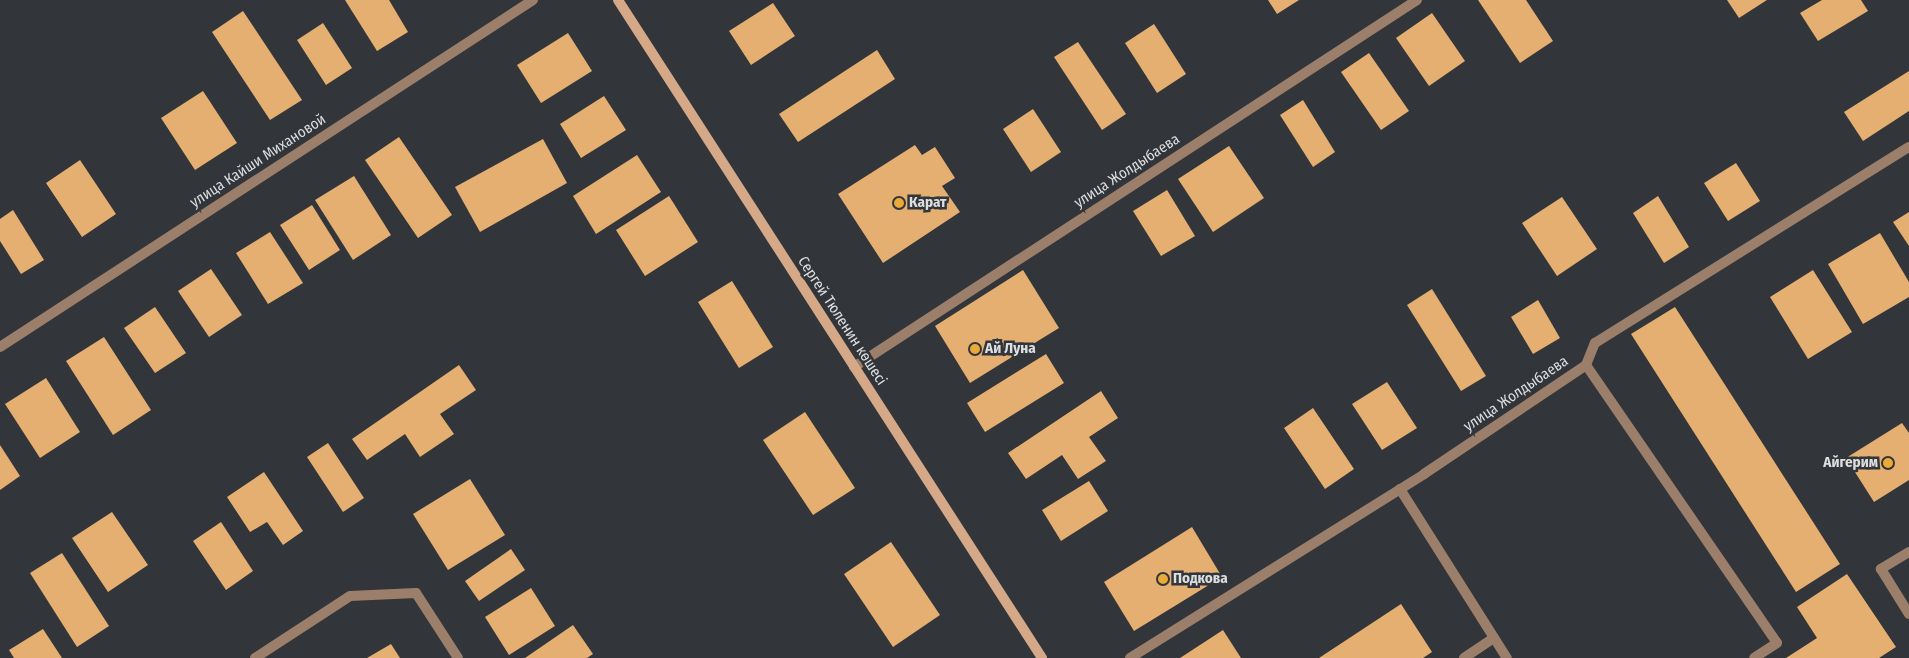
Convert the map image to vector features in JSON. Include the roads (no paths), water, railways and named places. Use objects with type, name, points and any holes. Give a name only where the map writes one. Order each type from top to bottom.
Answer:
[{"type":"main road","name":"Сергей Тюленин көшесі","points":[[618,0],[1042,658]]},
{"type":"street","name":"улица Кайши Михановой","points":[[0,347],[532,0]]},
{"type":"street","name":"улица Жолдыбаева","points":[[854,367],[1417,0]]},
{"type":"street","name":"улица Жолдыбаева","points":[[1130,658],[1400,489],[1586,365],[1595,343],[1909,147]]},
{"type":"street","points":[[1586,365],[1777,644],[1754,658]]},
{"type":"street","points":[[1400,489],[1506,658]]},
{"type":"street","points":[[1909,552],[1881,569],[1909,614]]},
{"type":"street","points":[[255,658],[350,596],[416,593],[458,658]]},
{"type":"street","points":[[1464,658],[1494,638]]},
{"type":"place","name":"Карат","points":[[899,203]]},
{"type":"place","name":"Ай Луна","points":[[975,349]]},
{"type":"place","name":"Айгерим","points":[[1888,463]]},
{"type":"place","name":"Подкова","points":[[1163,579]]}]
